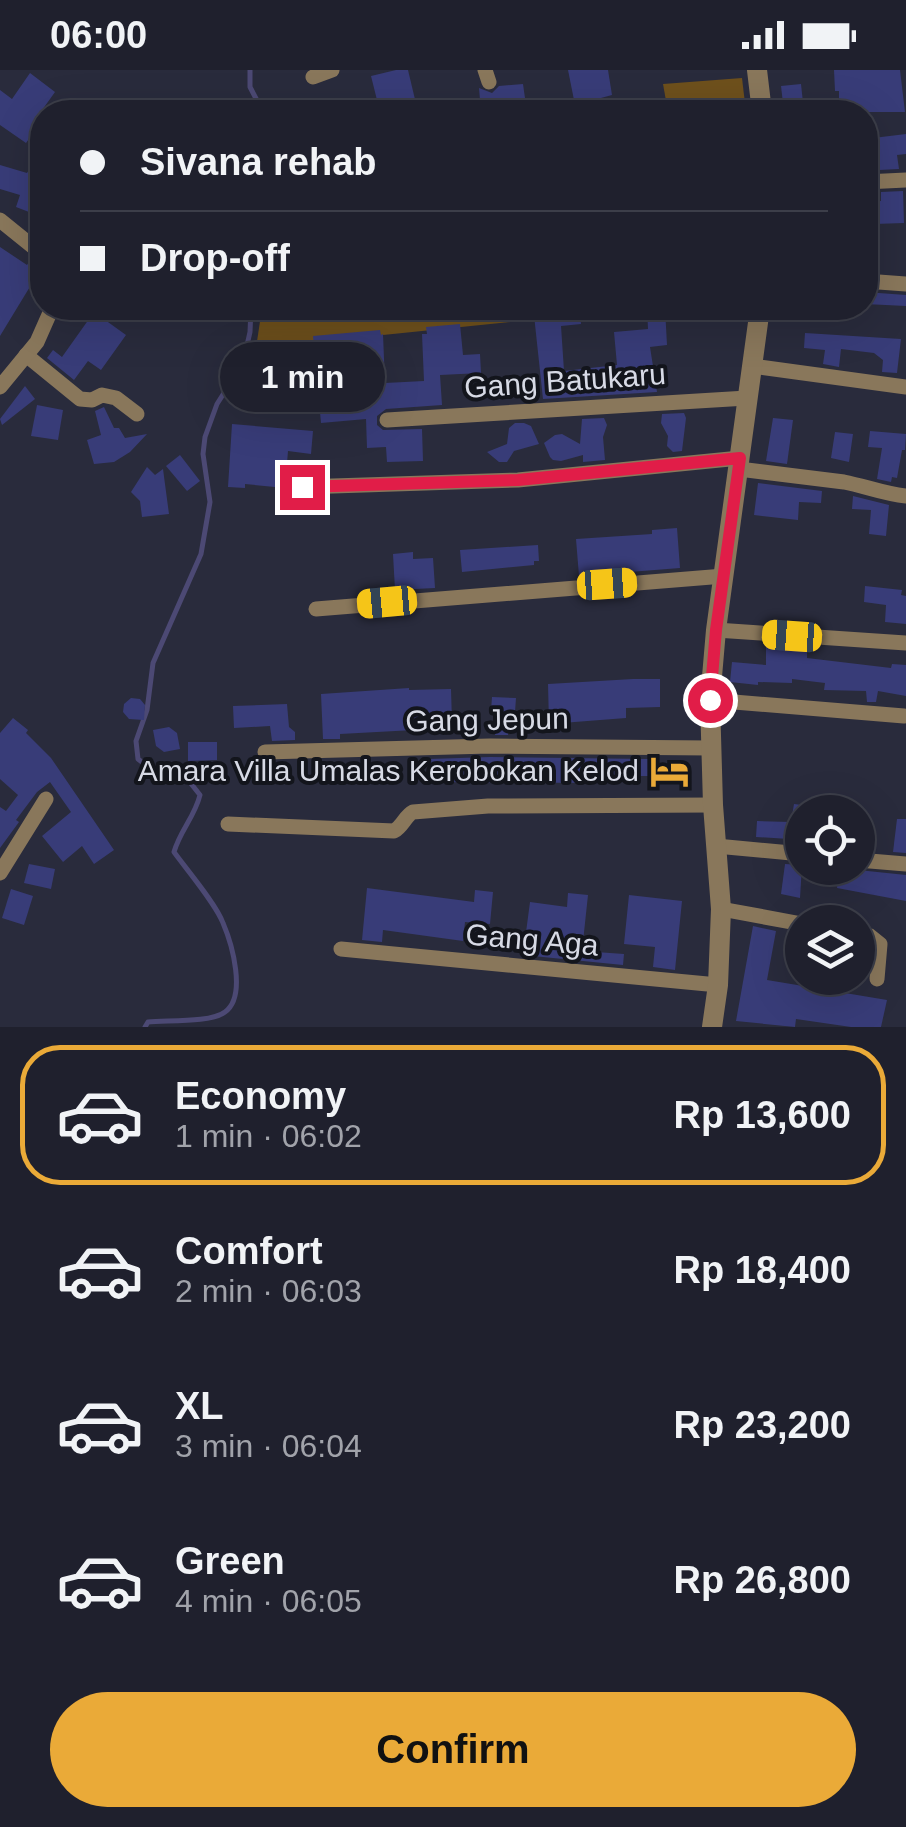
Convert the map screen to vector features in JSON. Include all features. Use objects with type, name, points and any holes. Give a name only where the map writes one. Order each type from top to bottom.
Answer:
[{"type":"street","points":[[314,77],[332,70]]},
{"type":"street","points":[[757,70],[761,100]]},
{"type":"street","points":[[878,181],[906,180]]},
{"type":"street","points":[[0,220],[30,244]]},
{"type":"street","points":[[878,281],[906,284]]},
{"type":"street","points":[[0,387],[37,342],[47,320]]},
{"type":"street","points":[[712,1027],[721,909],[712,806],[710,700],[758,320]]},
{"type":"street","points":[[26,355],[80,399],[92,400],[102,395],[116,398],[137,414]]},
{"type":"street","points":[[752,366],[906,388]]},
{"type":"street","name":"Gang Batukaru","points":[[387,420],[747,398]]},
{"type":"street","points":[[302,487],[518,480],[740,463],[906,496]]},
{"type":"street","points":[[316,608],[724,576]]},
{"type":"street","points":[[716,630],[906,643]]},
{"type":"street","points":[[710,700],[904,716]]},
{"type":"street","name":"Gang Jepun","points":[[265,752],[490,746],[710,748]]},
{"type":"street","points":[[0,873],[46,798]]},
{"type":"street","points":[[228,824],[394,831],[414,812],[488,806],[712,806]]},
{"type":"street","points":[[716,846],[785,852]]},
{"type":"street","points":[[875,861],[906,864]]},
{"type":"street","points":[[721,909],[785,921]]},
{"type":"street","points":[[875,940],[880,944],[878,979]]},
{"type":"street","name":"Gang Aga","points":[[341,949],[718,985]]},
{"type":"shaded area","points":[[742,78],[745,100],[666,100],[663,84]]},
{"type":"shaded area","points":[[260,320],[529,320],[256,348]]},
{"type":"building","points":[[408,70],[415,100],[377,100],[371,76]]},
{"type":"building","points":[[568,70],[608,70],[612,95],[574,100]]},
{"type":"building","points":[[834,70],[900,70],[905,112],[878,112],[878,100],[839,100],[839,91],[835,91]]},
{"type":"building","points":[[30,73],[55,92],[49,100],[30,100],[30,137],[26,143],[0,125],[0,90],[12,99]]},
{"type":"building","points":[[523,84],[525,100],[480,100],[479,88],[492,93],[499,86]]},
{"type":"building","points":[[801,84],[803,100],[783,100],[781,86]]},
{"type":"building","points":[[906,134],[906,154],[897,155],[899,169],[879,170],[878,137]]},
{"type":"building","points":[[0,165],[27,173],[30,170],[30,212],[16,207],[20,195],[0,189]]},
{"type":"building","points":[[903,191],[904,223],[878,224],[881,192]]},
{"type":"building","points":[[0,247],[27,265],[30,260],[30,287],[0,336]]},
{"type":"building","points":[[878,293],[906,295],[906,306],[878,305]]},
{"type":"building","points":[[88,320],[105,320],[126,335],[101,370],[88,361],[74,380],[47,358],[53,350],[62,357]]},
{"type":"building","points":[[535,320],[581,320],[581,324],[561,326],[564,371],[617,365],[614,332],[648,329],[648,320],[666,320],[667,345],[650,347],[657,392],[543,399]]},
{"type":"building","points":[[460,324],[463,355],[480,354],[481,373],[440,375],[442,405],[386,409],[377,416],[377,425],[383,430],[422,429],[423,461],[387,462],[386,447],[367,448],[366,419],[321,423],[313,336],[380,330],[385,383],[424,381],[422,334],[427,334],[426,327]]},
{"type":"building","points":[[805,333],[901,339],[897,373],[882,372],[883,360],[874,353],[841,349],[839,367],[823,364],[825,350],[804,348]]},
{"type":"building","points":[[25,386],[35,399],[2,425],[0,419]]},
{"type":"building","points":[[37,405],[63,410],[58,440],[31,436]]},
{"type":"building","points":[[104,407],[114,428],[119,428],[125,438],[147,434],[114,462],[94,464],[87,440],[101,435],[95,411]]},
{"type":"building","points":[[684,413],[682,451],[673,452],[667,446],[662,414]]},
{"type":"building","points":[[604,418],[605,460],[583,462],[583,455],[561,461],[550,457],[544,443],[555,435],[562,434],[580,444],[582,419]]},
{"type":"building","points":[[773,418],[793,420],[787,464],[766,461]]},
{"type":"building","points":[[515,423],[531,426],[539,444],[514,451],[507,462],[499,462],[487,452],[507,444],[509,428]]},
{"type":"building","points":[[232,424],[313,431],[311,454],[288,451],[285,488],[245,484],[245,488],[228,487]]},
{"type":"building","points":[[870,431],[906,434],[897,478],[892,477],[891,482],[877,479],[882,448],[868,447]]},
{"type":"building","points":[[835,432],[853,434],[849,462],[831,458]]},
{"type":"building","points":[[180,455],[200,481],[187,491],[166,466]]},
{"type":"building","points":[[147,467],[155,475],[163,469],[169,514],[142,517],[140,501],[131,492]]},
{"type":"building","points":[[758,483],[822,491],[821,503],[799,502],[798,520],[754,515]]},
{"type":"building","points":[[853,496],[889,505],[886,536],[869,534],[871,510],[852,509]]},
{"type":"building","points":[[677,528],[680,568],[579,576],[576,539],[652,534],[652,530]]},
{"type":"building","points":[[538,545],[539,561],[534,561],[534,565],[462,572],[460,550]]},
{"type":"building","points":[[413,552],[413,559],[433,558],[435,588],[395,590],[393,554]]},
{"type":"building","points":[[865,586],[902,590],[901,595],[906,596],[906,624],[885,622],[886,605],[864,602]]},
{"type":"building","points":[[766,645],[807,647],[807,658],[891,668],[892,664],[906,665],[906,696],[878,691],[876,702],[867,702],[866,691],[824,690],[825,683],[792,679],[792,683],[758,685],[730,682],[732,662],[766,665]]},
{"type":"building","points":[[660,679],[660,707],[626,708],[626,718],[549,724],[548,684]]},
{"type":"building","points":[[451,689],[452,722],[323,739],[321,694]]},
{"type":"building","points":[[492,697],[516,698],[508,735],[495,735],[497,711],[491,711]]},
{"type":"building","points":[[131,698],[140,699],[145,705],[144,720],[129,719],[123,712],[124,704]]},
{"type":"building","points":[[287,704],[289,727],[295,732],[295,740],[272,741],[270,726],[234,728],[233,706]]},
{"type":"building","points":[[13,718],[51,758],[114,850],[94,864],[82,846],[63,862],[42,836],[71,812],[50,782],[37,792],[0,848],[0,807],[6,811],[18,795],[0,779],[0,733]]},
{"type":"building","points":[[169,727],[177,733],[180,749],[164,752],[156,746],[153,730]]},
{"type":"building","points":[[188,742],[217,742],[217,760],[188,761]]},
{"type":"building","points":[[429,759],[649,759],[649,776],[630,776],[630,780],[611,783],[429,782]]},
{"type":"building","points":[[897,819],[906,819],[906,853],[893,852]]},
{"type":"building","points":[[757,821],[785,822],[785,839],[756,837]]},
{"type":"building","points":[[29,864],[55,869],[51,889],[24,883]]},
{"type":"building","points":[[785,864],[785,885],[801,885],[800,898],[781,894]]},
{"type":"building","points":[[875,872],[906,875],[906,901],[837,888],[875,885]]},
{"type":"building","points":[[367,888],[474,902],[475,890],[493,892],[490,924],[465,922],[463,941],[383,930],[382,942],[362,940]]},
{"type":"building","points":[[11,889],[33,896],[24,925],[2,918]]},
{"type":"building","points":[[568,893],[588,895],[582,951],[624,954],[623,965],[523,955],[530,902],[567,907]]},
{"type":"building","points":[[629,895],[682,901],[675,970],[653,967],[655,947],[624,944]]},
{"type":"building","points":[[753,926],[776,931],[767,980],[785,983],[785,995],[857,995],[887,1000],[881,1027],[796,1019],[795,1027],[736,1021]]},
{"type":"waterway","points":[[250,70],[250,87],[257,100]]},
{"type":"waterway","points":[[145,1027],[148,1022],[218,1016],[232,1004],[235,994],[233,956],[223,923],[174,852],[200,795],[185,776],[152,770],[138,759],[136,741],[147,710],[153,663],[201,554],[210,502],[203,454],[205,437],[217,404],[243,363],[250,320]]},
{"type":"place","name":"Amara Villa Umalas Kerobokan Kelod","points":[[669,771]]},
{"type":"route","points":[[302,487],[518,480],[740,458],[710,700]]}]
